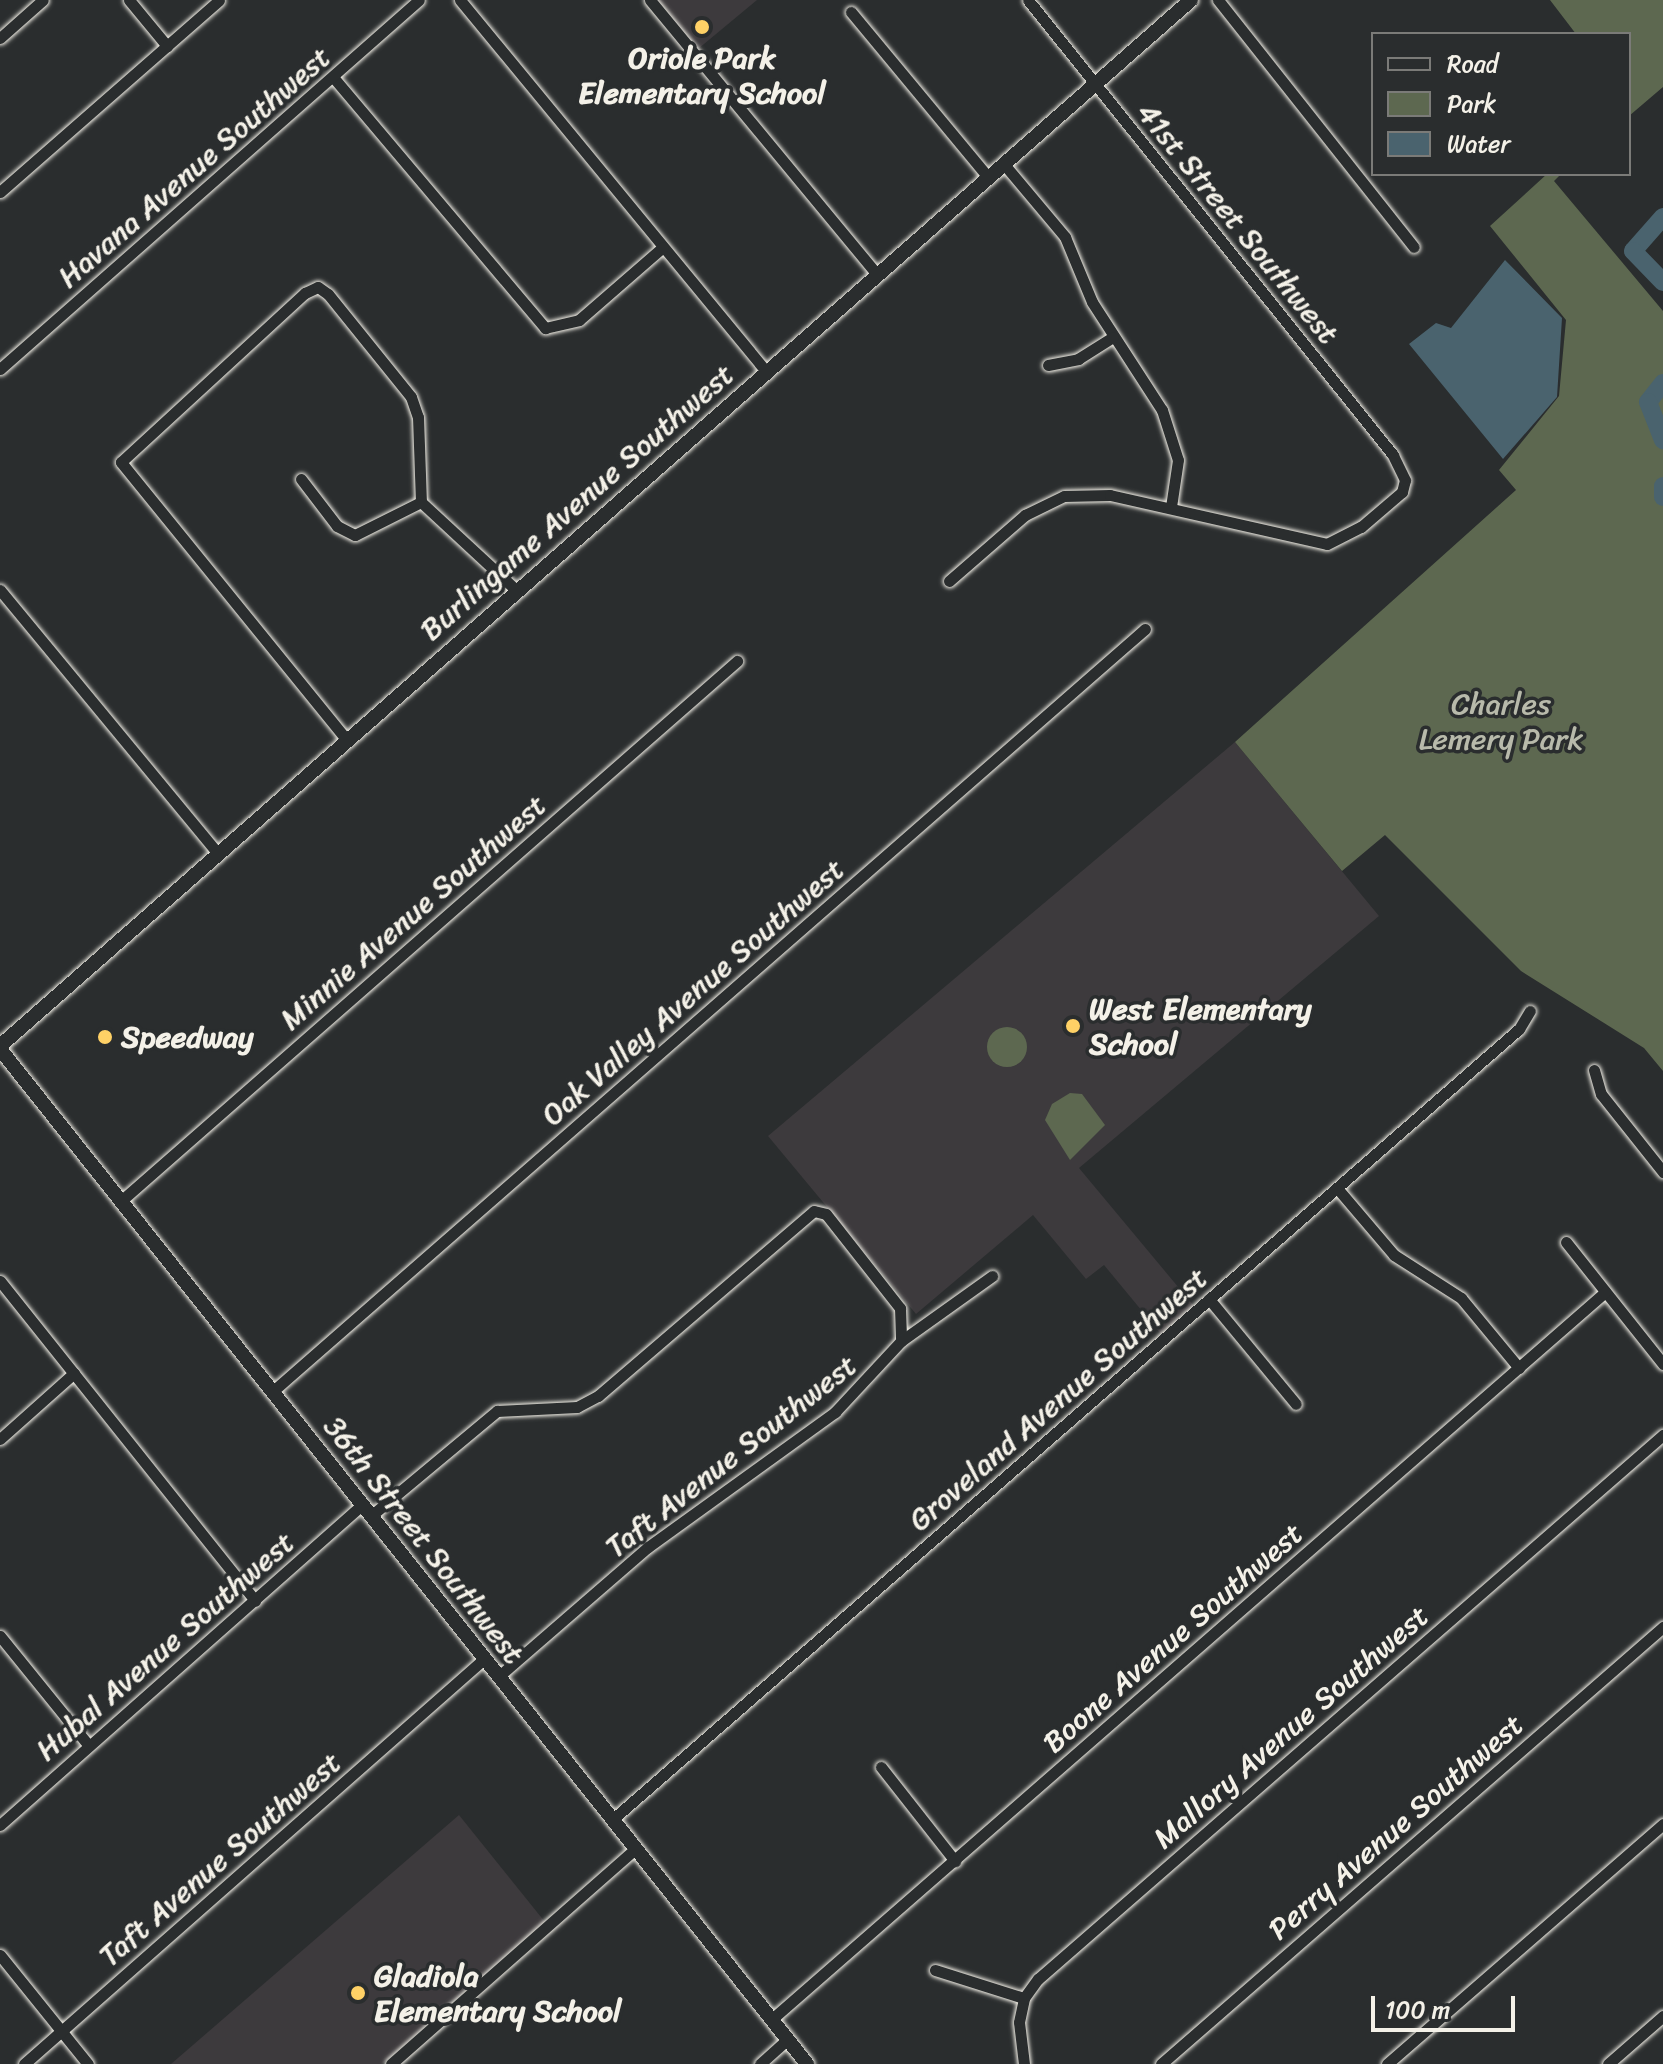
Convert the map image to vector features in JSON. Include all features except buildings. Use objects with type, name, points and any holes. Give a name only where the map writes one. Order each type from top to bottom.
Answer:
[{"type":"street","points":[[0,38],[43,0]]},
{"type":"street","points":[[129,0],[167,46]]},
{"type":"street","points":[[0,192],[219,0]]},
{"type":"street","name":"Havana Avenue Southwest","points":[[0,369],[419,0]]},
{"type":"street","points":[[460,0],[766,371]]},
{"type":"street","points":[[650,0],[877,274]]},
{"type":"street","name":"41st Street Southwest","points":[[1028,0],[1393,455],[1405,480],[1402,492],[1361,527],[1327,544],[1171,507]]},
{"type":"street","name":"Burlingame Avenue Southwest","points":[[0,1048],[216,851],[1191,0]]},
{"type":"street","points":[[1218,0],[1414,247]]},
{"type":"street","points":[[851,12],[988,177]]},
{"type":"street","points":[[333,77],[545,328],[579,320],[663,247]]},
{"type":"street","points":[[949,581],[1025,515],[1064,496],[1110,495],[1171,507],[1173,437],[1113,337],[1065,237],[1003,163]]},
{"type":"street","points":[[346,739],[121,462],[318,287],[411,397],[418,417],[421,502],[516,590]]},
{"type":"street","points":[[1048,365],[1078,359],[1113,337]]},
{"type":"street","points":[[301,479],[337,526],[355,535],[421,502]]},
{"type":"street","points":[[0,590],[216,851]]},
{"type":"street","name":"Oak Valley Avenue Southwest","points":[[273,1391],[1145,629]]},
{"type":"street","name":"Minnie Avenue Southwest","points":[[122,1200],[737,661]]},
{"type":"street","name":"Groveland Avenue Southwest","points":[[613,1819],[1519,1029],[1530,1011]]},
{"type":"street","name":"36th Street Southwest","points":[[0,1048],[807,2064]]},
{"type":"street","points":[[1594,1070],[1601,1094],[1663,1172]]},
{"type":"street","points":[[1337,1188],[1394,1255],[1461,1298],[1519,1368]]},
{"type":"street","name":"Hubal Avenue Southwest","points":[[0,1825],[255,1601],[367,1510],[497,1411],[577,1407],[598,1396],[803,1217],[819,1211],[900,1308],[901,1341]]},
{"type":"street","points":[[1566,1242],[1663,1364]]},
{"type":"street","name":"Taft Avenue Southwest","points":[[499,1676],[648,1547],[835,1412],[901,1341],[992,1276]]},
{"type":"street","points":[[0,1281],[255,1601]]},
{"type":"street","name":"Boone Avenue Southwest","points":[[772,2019],[1605,1292]]},
{"type":"street","points":[[1209,1299],[1296,1404]]},
{"type":"street","points":[[0,1439],[74,1373]]},
{"type":"street","name":"Mallory Avenue Southwest","points":[[1024,1998],[1663,1435]]},
{"type":"street","name":"Perry Avenue Southwest","points":[[1161,2064],[1663,1627]]},
{"type":"street","points":[[0,1636],[89,1746]]},
{"type":"street","name":"Taft Avenue Southwest","points":[[24,2064],[485,1658]]},
{"type":"street","points":[[881,1767],[955,1861]]},
{"type":"street","points":[[1387,2064],[1663,1824]]},
{"type":"street","points":[[391,2064],[636,1848]]},
{"type":"street","points":[[0,1955],[88,2064]]},
{"type":"street","points":[[935,1970],[1024,1998],[1024,2064]]},
{"type":"street","points":[[1608,2064],[1663,2016]]},
{"type":"street","points":[[760,2064],[788,2039]]},
{"type":"shaded area","name":"Oriole Park Elementary School","points":[[658,0],[757,0],[698,49]]},
{"type":"shaded area","name":"West Elementary School","points":[[1235,742],[1379,916],[1079,1168],[1194,1306],[1161,1334],[1104,1265],[1086,1279],[1033,1215],[916,1314],[768,1136]]},
{"type":"shaded area","name":"Gladiola Elementary School","points":[[459,1815],[545,1922],[382,2064],[171,2064]]},
{"type":"green space","points":[[1550,0],[1663,0],[1663,87],[1631,114],[1631,32],[1574,32]]},
{"type":"green space","name":"Charles Lemery Park","points":[[1545,176],[1559,176],[1554,181],[1663,311],[1663,1071],[1644,1048],[1521,971],[1385,835],[1342,871],[1235,742],[1516,490],[1499,470],[1559,396],[1566,320],[1490,226]]},
{"type":"green space","points":[[1007,1027],[1021,1033],[1027,1047],[1021,1061],[1007,1067],[993,1061],[987,1047],[993,1033]]},
{"type":"green space","points":[[1070,1093],[1082,1094],[1105,1125],[1070,1160],[1045,1120],[1052,1104]]},
{"type":"water","points":[[1505,260],[1562,318],[1557,397],[1503,459],[1409,344],[1436,323],[1451,328]]},
{"type":"waterway","points":[[1663,217],[1633,251],[1663,282]]},
{"type":"waterway","points":[[1663,383],[1648,402],[1663,440]]},
{"type":"waterway","points":[[1663,486],[1663,497]]},
{"type":"place","name":"Oriole Park Elementary School","points":[[702,27]]},
{"type":"place","name":"West Elementary School","points":[[1073,1026]]},
{"type":"place","name":"Speedway","points":[[105,1037]]},
{"type":"place","name":"Gladiola Elementary School","points":[[358,1993]]}]
